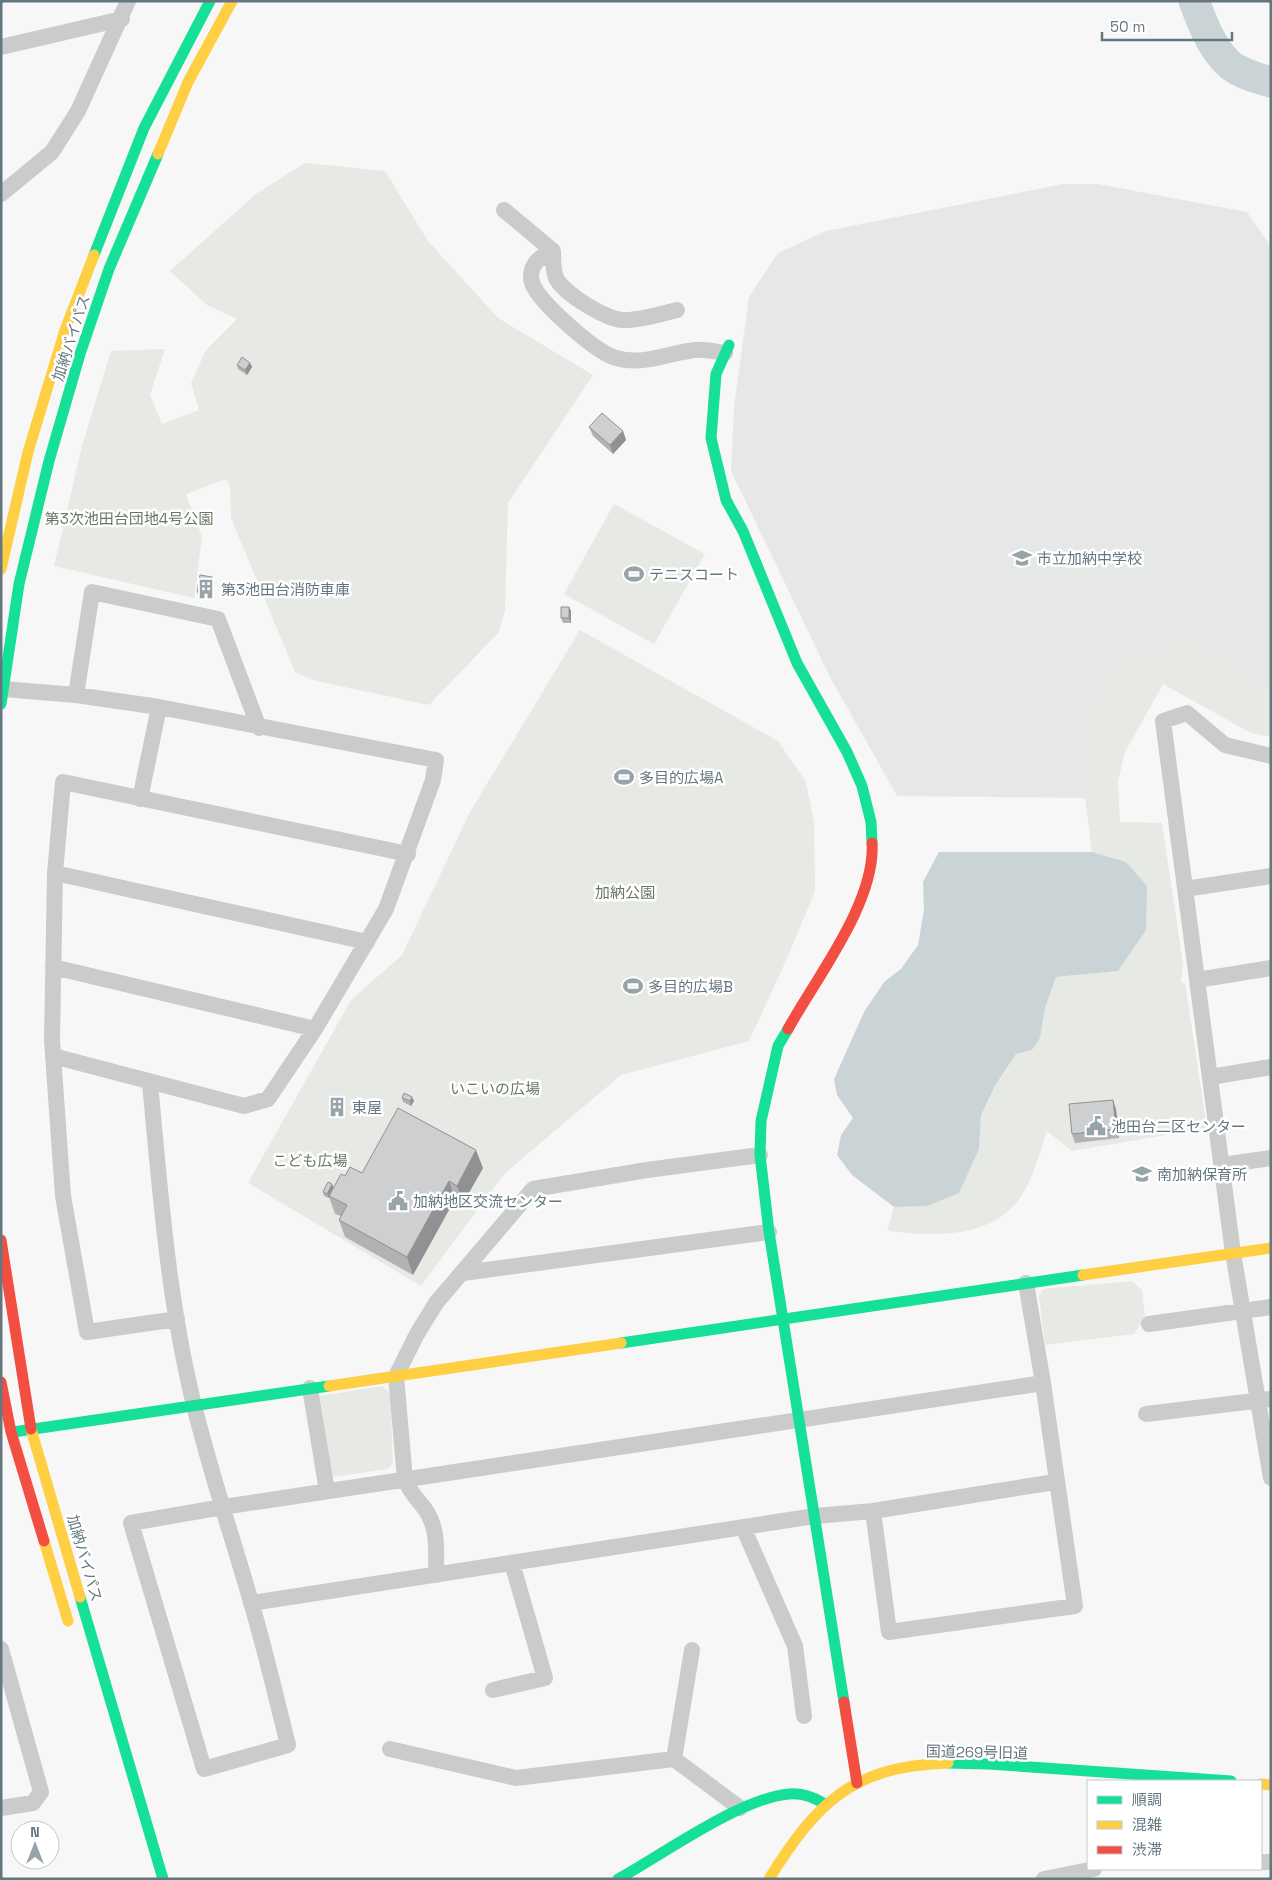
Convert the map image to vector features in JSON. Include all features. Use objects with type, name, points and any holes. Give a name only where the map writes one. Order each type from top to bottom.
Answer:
[{"type":"main road","name":"加納バイパス","points":[[1,569],[28,452],[65,330],[144,128],[210,1]]},
{"type":"main road","name":"加納バイパス","points":[[2,694],[19,584],[49,462],[83,344],[108,269],[184,91],[232,1]]},
{"type":"main road","points":[[727,349],[716,374],[711,438],[726,500],[743,530],[797,663],[847,752],[862,786],[871,822],[873,852],[869,880],[857,910],[835,952],[812,986],[778,1046],[761,1121],[760,1156],[769,1232],[857,1783]]},
{"type":"main road","name":"加納バイパス","points":[[1,1240],[31,1428],[162,1879]]},
{"type":"main road","points":[[6,1432],[1271,1248]]},
{"type":"main road","points":[[1,1382],[6,1432],[71,1632]]},
{"type":"main road","name":"国道269号旧道","points":[[769,1879],[792,1841],[825,1804],[857,1783],[894,1769],[933,1764],[982,1764],[1216,1780]]},
{"type":"main road","points":[[618,1879],[740,1808],[771,1797],[792,1795],[807,1795],[825,1804]]},
{"type":"street","points":[[1,194],[52,152],[78,111],[122,19],[128,1]]},
{"type":"street","points":[[1,47],[122,19]]},
{"type":"street","points":[[504,210],[553,252],[555,277],[561,287],[610,319],[644,318],[677,310]]},
{"type":"street","points":[[553,260],[543,256],[536,260],[531,270],[534,288],[560,316],[590,343],[615,358],[643,361],[696,350],[727,349]]},
{"type":"street","points":[[76,695],[92,592],[218,619],[258,728]]},
{"type":"street","points":[[2,694],[76,695],[159,708],[436,760],[433,780],[408,854],[386,910],[315,1029],[268,1099],[244,1106],[150,1083],[53,1056]]},
{"type":"street","points":[[140,799],[159,708]]},
{"type":"street","points":[[1271,756],[1225,745],[1187,713],[1162,721],[1234,1253],[1243,1310],[1264,1400],[1271,1478]]},
{"type":"street","points":[[177,1319],[87,1332],[63,1196],[53,1056],[55,873],[63,782],[408,854]]},
{"type":"street","points":[[55,873],[367,942]]},
{"type":"street","points":[[1185,889],[1271,876]]},
{"type":"street","points":[[53,967],[315,1029]]},
{"type":"street","points":[[1197,980],[1271,968]]},
{"type":"street","points":[[1210,1077],[1271,1068]]},
{"type":"street","points":[[150,1083],[177,1319],[194,1405],[223,1507],[251,1603],[288,1745],[204,1769],[131,1523],[223,1507],[1043,1383]]},
{"type":"street","points":[[436,1575],[434,1525],[409,1490],[405,1480],[396,1376],[417,1334],[436,1303],[533,1189],[647,1170],[760,1156]]},
{"type":"street","points":[[1222,1165],[1271,1158]]},
{"type":"street","points":[[462,1273],[769,1232]]},
{"type":"street","points":[[872,1511],[889,1632],[1075,1606],[1043,1383],[1026,1284]]},
{"type":"street","points":[[1148,1324],[1271,1307]]},
{"type":"street","points":[[310,1388],[326,1492]]},
{"type":"street","points":[[1146,1414],[1264,1400]]},
{"type":"street","points":[[251,1603],[815,1516],[872,1511],[1056,1482]]},
{"type":"street","points":[[743,1527],[796,1646],[804,1716]]},
{"type":"street","points":[[493,1690],[545,1678],[512,1563]]},
{"type":"street","points":[[1,1649],[40,1792],[33,1803],[1,1808]]},
{"type":"street","points":[[674,1759],[692,1650]]},
{"type":"street","points":[[390,1749],[516,1778],[674,1759],[740,1808]]},
{"type":"street","points":[[1044,1879],[1089,1870]]},
{"type":"shaded area","name":"市立加納中学校","points":[[1063,184],[1098,184],[1247,212],[1271,247],[1271,692],[1187,645],[1091,711],[1085,798],[897,796],[830,677],[731,471],[734,407],[749,297],[778,253],[826,231]]},
{"type":"shaded area","points":[[939,852],[1092,852],[1126,862],[1147,886],[1146,930],[1118,971],[1056,977],[1045,1008],[1040,1038],[1032,1050],[1016,1054],[996,1084],[981,1115],[979,1149],[959,1193],[927,1206],[894,1207],[852,1175],[837,1155],[841,1135],[853,1118],[837,1095],[834,1079],[865,1010],[885,981],[901,969],[918,945],[924,910],[923,882]]},
{"type":"green space","name":"第3次池田台団地4号公園","points":[[305,163],[385,171],[428,241],[498,318],[593,375],[508,503],[505,610],[499,632],[429,705],[312,680],[295,672],[231,518],[230,487],[226,479],[186,494],[202,537],[194,598],[54,566],[82,446],[111,351],[165,349],[150,395],[162,424],[199,410],[191,383],[206,350],[237,319],[207,305],[170,271],[256,194]]},
{"type":"green space","name":"テニスコート","points":[[614,504],[705,554],[654,644],[564,594]]},
{"type":"green space","name":"加納公園","points":[[580,630],[778,741],[806,782],[814,823],[815,891],[789,954],[749,1041],[621,1075],[504,1174],[421,1286],[248,1183],[351,1000],[402,955],[470,812]]},
{"type":"green space","points":[[1187,645],[1231,663],[1271,692],[1271,737],[1251,733],[1163,684],[1125,752],[1118,781],[1120,822],[1162,823],[1183,964],[1181,983],[1185,983],[1207,1128],[1072,1151],[1047,1131],[1033,1172],[1022,1195],[1010,1210],[995,1220],[961,1232],[942,1234],[887,1231],[894,1207],[927,1206],[979,1149],[981,1115],[996,1084],[1016,1054],[1032,1050],[1040,1038],[1045,1008],[1056,977],[1118,971],[1126,862],[1092,852],[1085,798],[1091,711],[1108,681],[1129,659],[1162,647]]},
{"type":"green space","points":[[1132,1281],[1142,1290],[1145,1317],[1134,1334],[1045,1345],[1039,1296],[1043,1289]]},
{"type":"green space","points":[[382,1386],[390,1393],[393,1463],[388,1469],[332,1477],[320,1396]]},
{"type":"building","points":[[242,357],[250,363],[245,370],[237,365]]},
{"type":"building","points":[[602,413],[623,431],[610,445],[589,427]]},
{"type":"building","name":"第3池田台消防車庫","points":[[200,575],[212,577],[210,594],[197,592]]},
{"type":"building","points":[[561,607],[569,607],[569,618],[561,618]]},
{"type":"building","points":[[404,1093],[412,1097],[410,1101],[402,1098]]},
{"type":"building","points":[[336,1097],[341,1101],[341,1106],[335,1109],[330,1105],[330,1099]]},
{"type":"building","name":"池田台二区センター","points":[[1113,1100],[1116,1129],[1072,1134],[1069,1104]]},
{"type":"building","name":"加納地区交流センター","points":[[398,1108],[476,1150],[457,1186],[449,1181],[407,1257],[339,1220],[347,1205],[329,1196],[341,1174],[345,1176],[350,1167],[362,1173]]},
{"type":"building","points":[[328,1182],[332,1184],[327,1194],[323,1192]]},
{"type":"waterway","points":[[1194,1],[1204,26],[1222,57],[1232,67],[1271,82]]},
{"type":"traffic: fast","points":[[94,255],[144,128],[210,1]]},
{"type":"traffic: fast","points":[[1,704],[19,584],[49,461],[80,354],[109,269],[158,154]]},
{"type":"traffic: fast","points":[[729,345],[716,374],[711,438],[726,500],[743,531],[797,663],[847,752],[862,786],[871,822],[872,843]]},
{"type":"traffic: fast","points":[[788,1029],[778,1046],[761,1121],[760,1155],[769,1232],[844,1702]]},
{"type":"traffic: fast","points":[[621,1343],[1083,1275]]},
{"type":"traffic: fast","points":[[13,1432],[329,1386]]},
{"type":"traffic: fast","points":[[80,1597],[163,1879]]},
{"type":"traffic: fast","points":[[948,1763],[988,1764],[1217,1780]]},
{"type":"traffic: fast","points":[[618,1879],[725,1816],[769,1798],[799,1794],[825,1804]]},
{"type":"traffic: slow","points":[[158,154],[188,82],[232,1]]},
{"type":"traffic: slow","points":[[1,569],[28,452],[65,330],[94,255]]},
{"type":"traffic: slow","points":[[1083,1275],[1271,1248]]},
{"type":"traffic: slow","points":[[329,1386],[621,1343]]},
{"type":"traffic: slow","points":[[31,1429],[80,1597]]},
{"type":"traffic: slow","points":[[44,1541],[68,1621]]},
{"type":"traffic: slow","points":[[769,1879],[804,1829],[822,1809],[841,1793],[862,1781],[887,1772],[915,1766],[948,1763]]},
{"type":"traffic: slow","points":[[1262,1784],[1271,1785]]},
{"type":"traffic: jam","points":[[788,1029],[855,914],[871,866],[872,843]]},
{"type":"traffic: jam","points":[[1,1240],[31,1429]]},
{"type":"traffic: jam","points":[[1,1382],[11,1432],[44,1541]]},
{"type":"traffic: jam","points":[[844,1702],[857,1783]]},
{"type":"place","name":"市立加納中学校","points":[[1022,558]]},
{"type":"place","name":"テニスコート","points":[[634,574]]},
{"type":"place","name":"第3池田台消防車庫","points":[[206,589]]},
{"type":"place","name":"多目的広場A","points":[[624,777]]},
{"type":"place","name":"多目的広場B","points":[[633,986]]},
{"type":"place","name":"東屋","points":[[337,1107]]},
{"type":"place","name":"池田台二区センター","points":[[1096,1126]]},
{"type":"place","name":"南加納保育所","points":[[1142,1174]]},
{"type":"place","name":"加納地区交流センター","points":[[398,1201]]},
{"type":"park label","name":"いこいの広場","points":[[495,1088]]},
{"type":"park label","name":"こども広場","points":[[310,1160]]}]
